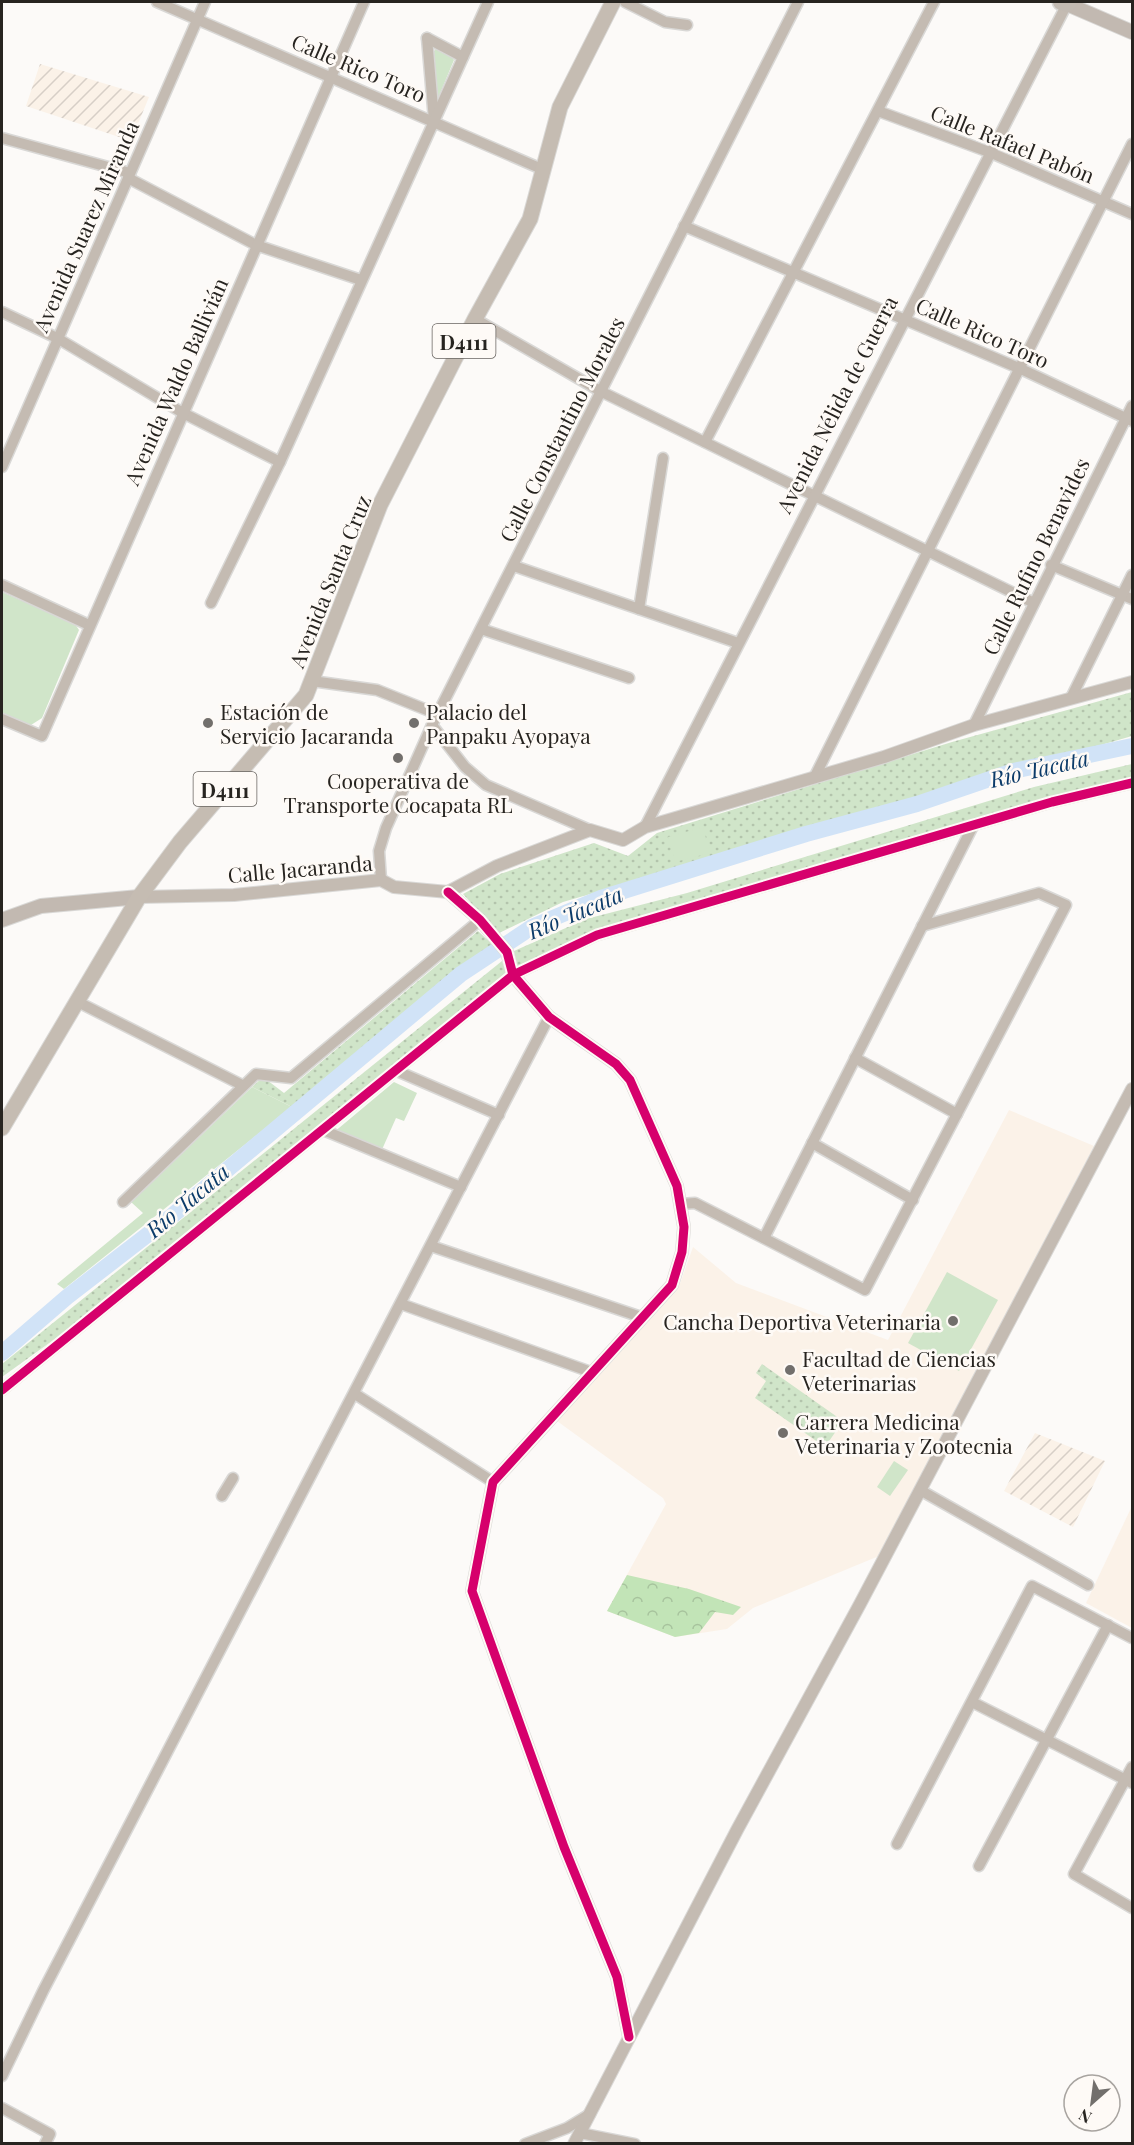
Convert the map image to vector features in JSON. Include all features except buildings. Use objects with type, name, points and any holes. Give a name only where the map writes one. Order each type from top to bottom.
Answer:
[{"type":"main road","name":"Avenida Santa Cruz","points":[[2,1128],[139,897],[180,842],[306,695],[380,505],[475,319],[530,219],[560,107],[613,2]]},
{"type":"main road","points":[[1065,2],[1132,32]]},
{"type":"main road","name":"Calle Jacaranda","points":[[2,920],[41,906],[139,897]]},
{"type":"street","name":"Calle Rico Toro","points":[[157,2],[434,120],[544,170]]},
{"type":"street","name":"Avenida Suarez Miranda","points":[[2,467],[205,2]]},
{"type":"street","name":"Avenida Waldo Ballivián","points":[[2,719],[42,736],[364,2]]},
{"type":"street","points":[[211,603],[280,462],[488,2]]},
{"type":"street","points":[[625,2],[665,22],[687,25]]},
{"type":"street","name":"Calle Constantino Morales","points":[[381,880],[380,851],[386,828],[437,714],[798,2]]},
{"type":"street","points":[[705,442],[934,2]]},
{"type":"street","name":"Avenida Nélida de Guerra","points":[[645,827],[1065,2]]},
{"type":"street","points":[[434,120],[427,38],[463,57]]},
{"type":"street","name":"Calle Rafael Pabón","points":[[878,111],[989,152],[1132,214]]},
{"type":"street","points":[[2,138],[129,176],[256,245],[361,280]]},
{"type":"street","points":[[814,778],[1132,144]]},
{"type":"street","name":"Calle Rico Toro","points":[[684,226],[1021,369],[1129,420]]},
{"type":"street","points":[[2,312],[57,338],[183,413],[280,462]]},
{"type":"street","points":[[475,319],[602,392],[1034,603]]},
{"type":"street","name":"Calle Rufino Benavides","points":[[974,725],[1051,565],[1129,420],[1132,406]]},
{"type":"street","points":[[639,609],[663,458]]},
{"type":"street","points":[[1051,565],[1128,596]]},
{"type":"street","points":[[514,566],[738,643]]},
{"type":"street","points":[[1071,698],[1128,596],[1132,574]]},
{"type":"street","points":[[2,585],[89,625]]},
{"type":"street","points":[[481,629],[629,678]]},
{"type":"street","points":[[312,681],[377,690],[437,714]]},
{"type":"street","points":[[432,725],[465,767],[486,785],[590,831],[623,840],[645,827],[884,757],[974,725],[1132,682]]},
{"type":"street","points":[[2,1390],[513,975],[597,935],[775,881],[1052,802],[1132,783]]},
{"type":"street","points":[[764,1238],[973,826]]},
{"type":"street","points":[[590,831],[497,866],[448,892],[480,920],[503,947],[513,975],[549,1017],[616,1064],[630,1080],[677,1186],[684,1227],[682,1252],[672,1285],[493,1482],[472,1591],[564,1847],[617,1977],[629,2037]]},
{"type":"street","name":"Calle Jacaranda","points":[[139,897],[234,896],[381,880],[394,887],[448,892]]},
{"type":"street","points":[[680,1204],[696,1203],[865,1290],[1066,905],[1039,893],[922,926]]},
{"type":"street","points":[[123,1202],[242,1085],[256,1074],[291,1078],[480,920]]},
{"type":"street","points":[[76,1001],[242,1085]]},
{"type":"street","points":[[2,2076],[43,1991],[549,1017]]},
{"type":"street","points":[[855,1058],[957,1114]]},
{"type":"street","points":[[397,1071],[499,1115]]},
{"type":"street","points":[[635,2144],[577,2138],[736,1830],[920,1490],[1132,1089]]},
{"type":"street","points":[[322,1131],[461,1187]]},
{"type":"street","points":[[812,1143],[913,1200]]},
{"type":"street","points":[[431,1246],[641,1317]]},
{"type":"street","points":[[401,1304],[591,1372]]},
{"type":"street","points":[[355,1394],[493,1482]]},
{"type":"street","points":[[222,1496],[233,1478]]},
{"type":"street","points":[[920,1490],[1088,1585]]},
{"type":"street","points":[[897,1844],[1032,1586],[1132,1638]]},
{"type":"street","points":[[979,1866],[1108,1625]]},
{"type":"street","points":[[972,1702],[1129,1781]]},
{"type":"street","points":[[1132,1767],[1129,1781],[1074,1874],[1132,1908]]},
{"type":"street","points":[[2,2108],[50,2134],[45,2144]]},
{"type":"street","points":[[525,2144],[567,2128],[590,2114]]},
{"type":"shaded area","points":[[40,64],[149,97],[131,141],[26,106]]},
{"type":"shaded area","name":"Facultad de Ciencias Veterinarias","points":[[1009,1110],[1094,1146],[879,1556],[753,1608],[727,1629],[675,1637],[607,1611],[666,1504],[663,1498],[557,1421],[678,1289],[693,1247],[736,1283],[888,1340]]},
{"type":"shaded area","points":[[1035,1433],[1105,1461],[1073,1527],[1004,1491]]},
{"type":"shaded area","points":[[1132,1506],[1132,1628],[1086,1603]]},
{"type":"green space","points":[[437,48],[454,60],[436,103],[432,53]]},
{"type":"green space","points":[[2,592],[75,624],[79,630],[42,718],[31,725],[2,713]]},
{"type":"green space","points":[[1132,692],[1132,736],[563,902],[499,933],[463,894],[500,874],[594,843],[628,856],[657,833],[952,742]]},
{"type":"green space","points":[[1132,764],[1132,779],[599,930],[518,968],[514,951],[586,919],[687,893],[1034,787]]},
{"type":"green space","points":[[703,827],[710,853],[675,862],[668,837]]},
{"type":"green space","points":[[478,931],[494,946],[417,1002],[292,1107],[252,1087],[263,1077],[284,1093]]},
{"type":"green space","points":[[502,961],[507,976],[77,1323],[2,1377],[2,1364]]},
{"type":"green space","points":[[394,1082],[417,1093],[404,1121],[396,1118],[380,1154],[333,1133]]},
{"type":"green space","points":[[252,1087],[292,1107],[64,1289],[57,1284],[143,1213],[131,1202]]},
{"type":"green space","name":"Cancha Deportiva Veterinaria","points":[[947,1272],[998,1300],[959,1371],[908,1343]]},
{"type":"green space","points":[[762,1364],[843,1421],[825,1447],[755,1398],[766,1381],[756,1373]]},
{"type":"green space","points":[[894,1461],[908,1470],[890,1496],[877,1487]]},
{"type":"green space","points":[[627,1575],[689,1589],[741,1607],[733,1615],[715,1612],[699,1633],[675,1637],[607,1611]]},
{"type":"waterway","name":"Río Tacata","points":[[2,1353],[67,1297],[173,1215],[461,974],[532,927],[601,898],[806,834],[917,804],[1013,771],[1132,746]]},
{"type":"cycle path","points":[[2,1390],[513,975],[597,935],[1052,802],[1132,783]]},
{"type":"cycle path","points":[[448,892],[480,920],[507,952],[513,975],[549,1017],[616,1064],[630,1080],[677,1186],[684,1227],[682,1252],[672,1285],[493,1482],[472,1591],[564,1847],[617,1977],[629,2037]]},
{"type":"place","name":"Estación de Servicio Jacaranda","points":[[208,723]]},
{"type":"place","name":"Palacio del Panpaku Ayopaya","points":[[414,723]]},
{"type":"place","name":"Cooperativa de Transporte Cocapata RL","points":[[398,758]]},
{"type":"place","name":"Cancha Deportiva Veterinaria","points":[[953,1321]]},
{"type":"place","name":"Facultad de Ciencias Veterinarias","points":[[790,1370]]},
{"type":"place","name":"Carrera Medicina Veterinaria y Zootecnia","points":[[783,1433]]}]
